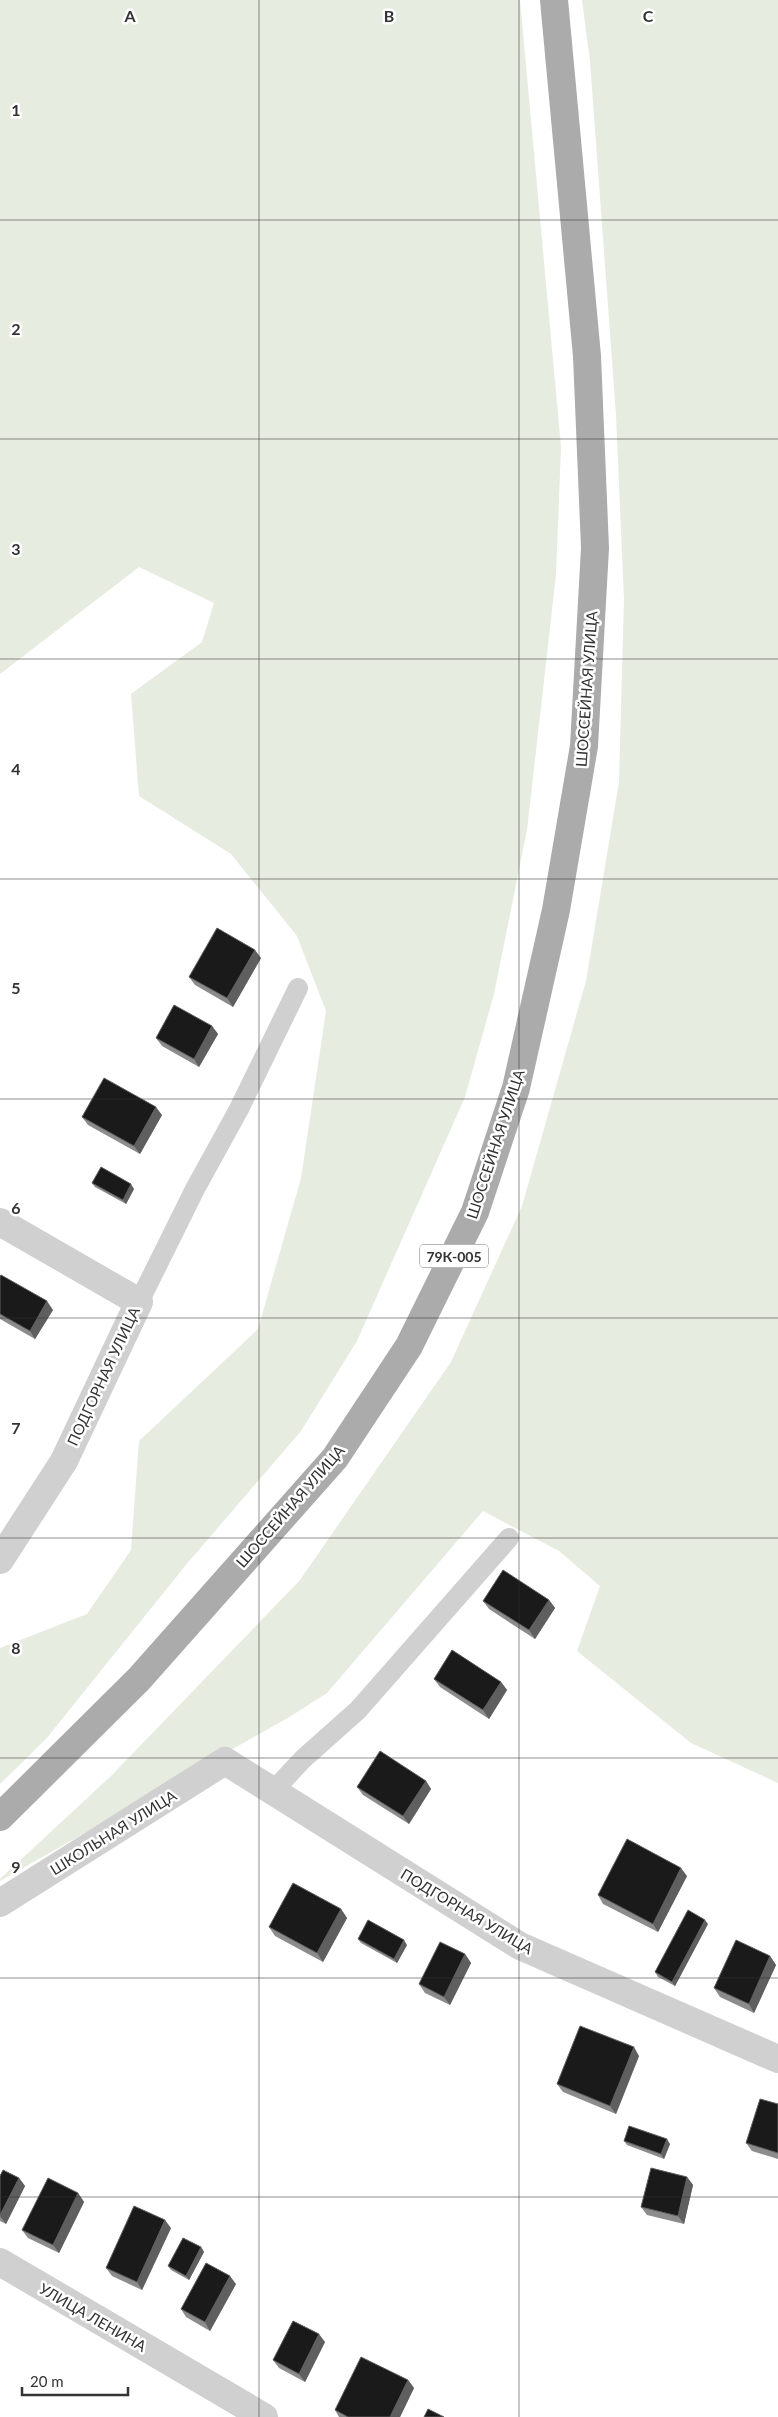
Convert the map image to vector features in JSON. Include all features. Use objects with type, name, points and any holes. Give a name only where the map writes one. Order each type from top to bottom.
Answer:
[{"type":"main road","name":"ШОССЕЙНАЯ УЛИЦА","points":[[0,1817],[140,1679],[334,1458],[409,1346],[476,1212],[516,1088],[556,910],[584,746],[595,548],[588,356],[554,0]]},
{"type":"street","name":"ПОДГОРНАЯ УЛИЦА","points":[[0,1222],[139,1302],[64,1461],[0,1560]]},
{"type":"street","name":"ПОДГОРНАЯ УЛИЦА","points":[[226,1761],[520,1946],[778,2059]]},
{"type":"street","name":"ШКОЛЬНАЯ УЛИЦА","points":[[0,1903],[226,1761]]},
{"type":"street","name":"УЛИЦА ЛЕНИНА","points":[[0,2262],[264,2417]]},
{"type":"lane","points":[[139,1302],[195,1189],[239,1109],[298,988]]},
{"type":"lane","points":[[274,1790],[303,1758],[358,1710],[509,1538]]},
{"type":"shaded area","points":[[0,0],[520,0],[561,447],[556,575],[527,830],[494,994],[465,1097],[357,1341],[301,1431],[185,1566],[46,1739],[0,1784],[0,1648],[87,1614],[131,1550],[139,1441],[258,1329],[301,1178],[326,1011],[297,936],[231,854],[139,796],[131,694],[202,642],[214,603],[139,567],[0,674]]},
{"type":"shaded area","points":[[582,0],[778,0],[778,1783],[691,1743],[577,1651],[600,1586],[559,1551],[483,1511],[327,1693],[291,1716],[0,1881],[111,1776],[300,1580],[451,1362],[522,1206],[586,981],[619,782],[624,599],[616,415],[590,61]]},
{"type":"building","points":[[217,928],[255,950],[227,998],[189,977]]},
{"type":"building","points":[[174,1005],[212,1026],[194,1059],[156,1038]]},
{"type":"building","points":[[104,1078],[156,1107],[134,1146],[82,1117]]},
{"type":"building","points":[[101,1167],[131,1184],[123,1200],[92,1183]]},
{"type":"building","points":[[1,1275],[47,1301],[30,1331],[0,1314]]},
{"type":"building","points":[[503,1570],[549,1600],[529,1630],[483,1601]]},
{"type":"building","points":[[452,1650],[501,1682],[483,1710],[434,1679]]},
{"type":"building","points":[[380,1751],[426,1781],[403,1816],[357,1787]]},
{"type":"building","points":[[627,1839],[681,1868],[653,1924],[598,1895]]},
{"type":"building","points":[[293,1883],[341,1909],[317,1953],[269,1927]]},
{"type":"building","points":[[688,1910],[705,1920],[672,1982],[655,1972]]},
{"type":"building","points":[[368,1920],[404,1940],[394,1959],[358,1939]]},
{"type":"building","points":[[736,1940],[770,1956],[749,2004],[714,1988]]},
{"type":"building","points":[[440,1942],[465,1954],[444,1997],[419,1984]]},
{"type":"building","points":[[580,2026],[634,2047],[610,2106],[557,2084]]},
{"type":"building","points":[[760,2099],[778,2104],[778,2153],[746,2143]]},
{"type":"building","points":[[629,2126],[667,2139],[661,2154],[624,2141]]},
{"type":"building","points":[[651,2168],[687,2177],[678,2216],[641,2207]]},
{"type":"building","points":[[3,2170],[19,2178],[0,2215],[0,2176]]},
{"type":"building","points":[[48,2178],[78,2193],[53,2245],[22,2230]]},
{"type":"building","points":[[134,2206],[165,2220],[137,2282],[106,2268]]},
{"type":"building","points":[[183,2238],[201,2247],[186,2276],[168,2266]]},
{"type":"building","points":[[206,2263],[230,2276],[205,2322],[181,2309]]},
{"type":"building","points":[[293,2321],[319,2334],[299,2374],[273,2360]]},
{"type":"building","points":[[361,2357],[408,2380],[390,2417],[348,2417],[335,2410]]},
{"type":"building","points":[[428,2409],[444,2417],[424,2417]]}]
